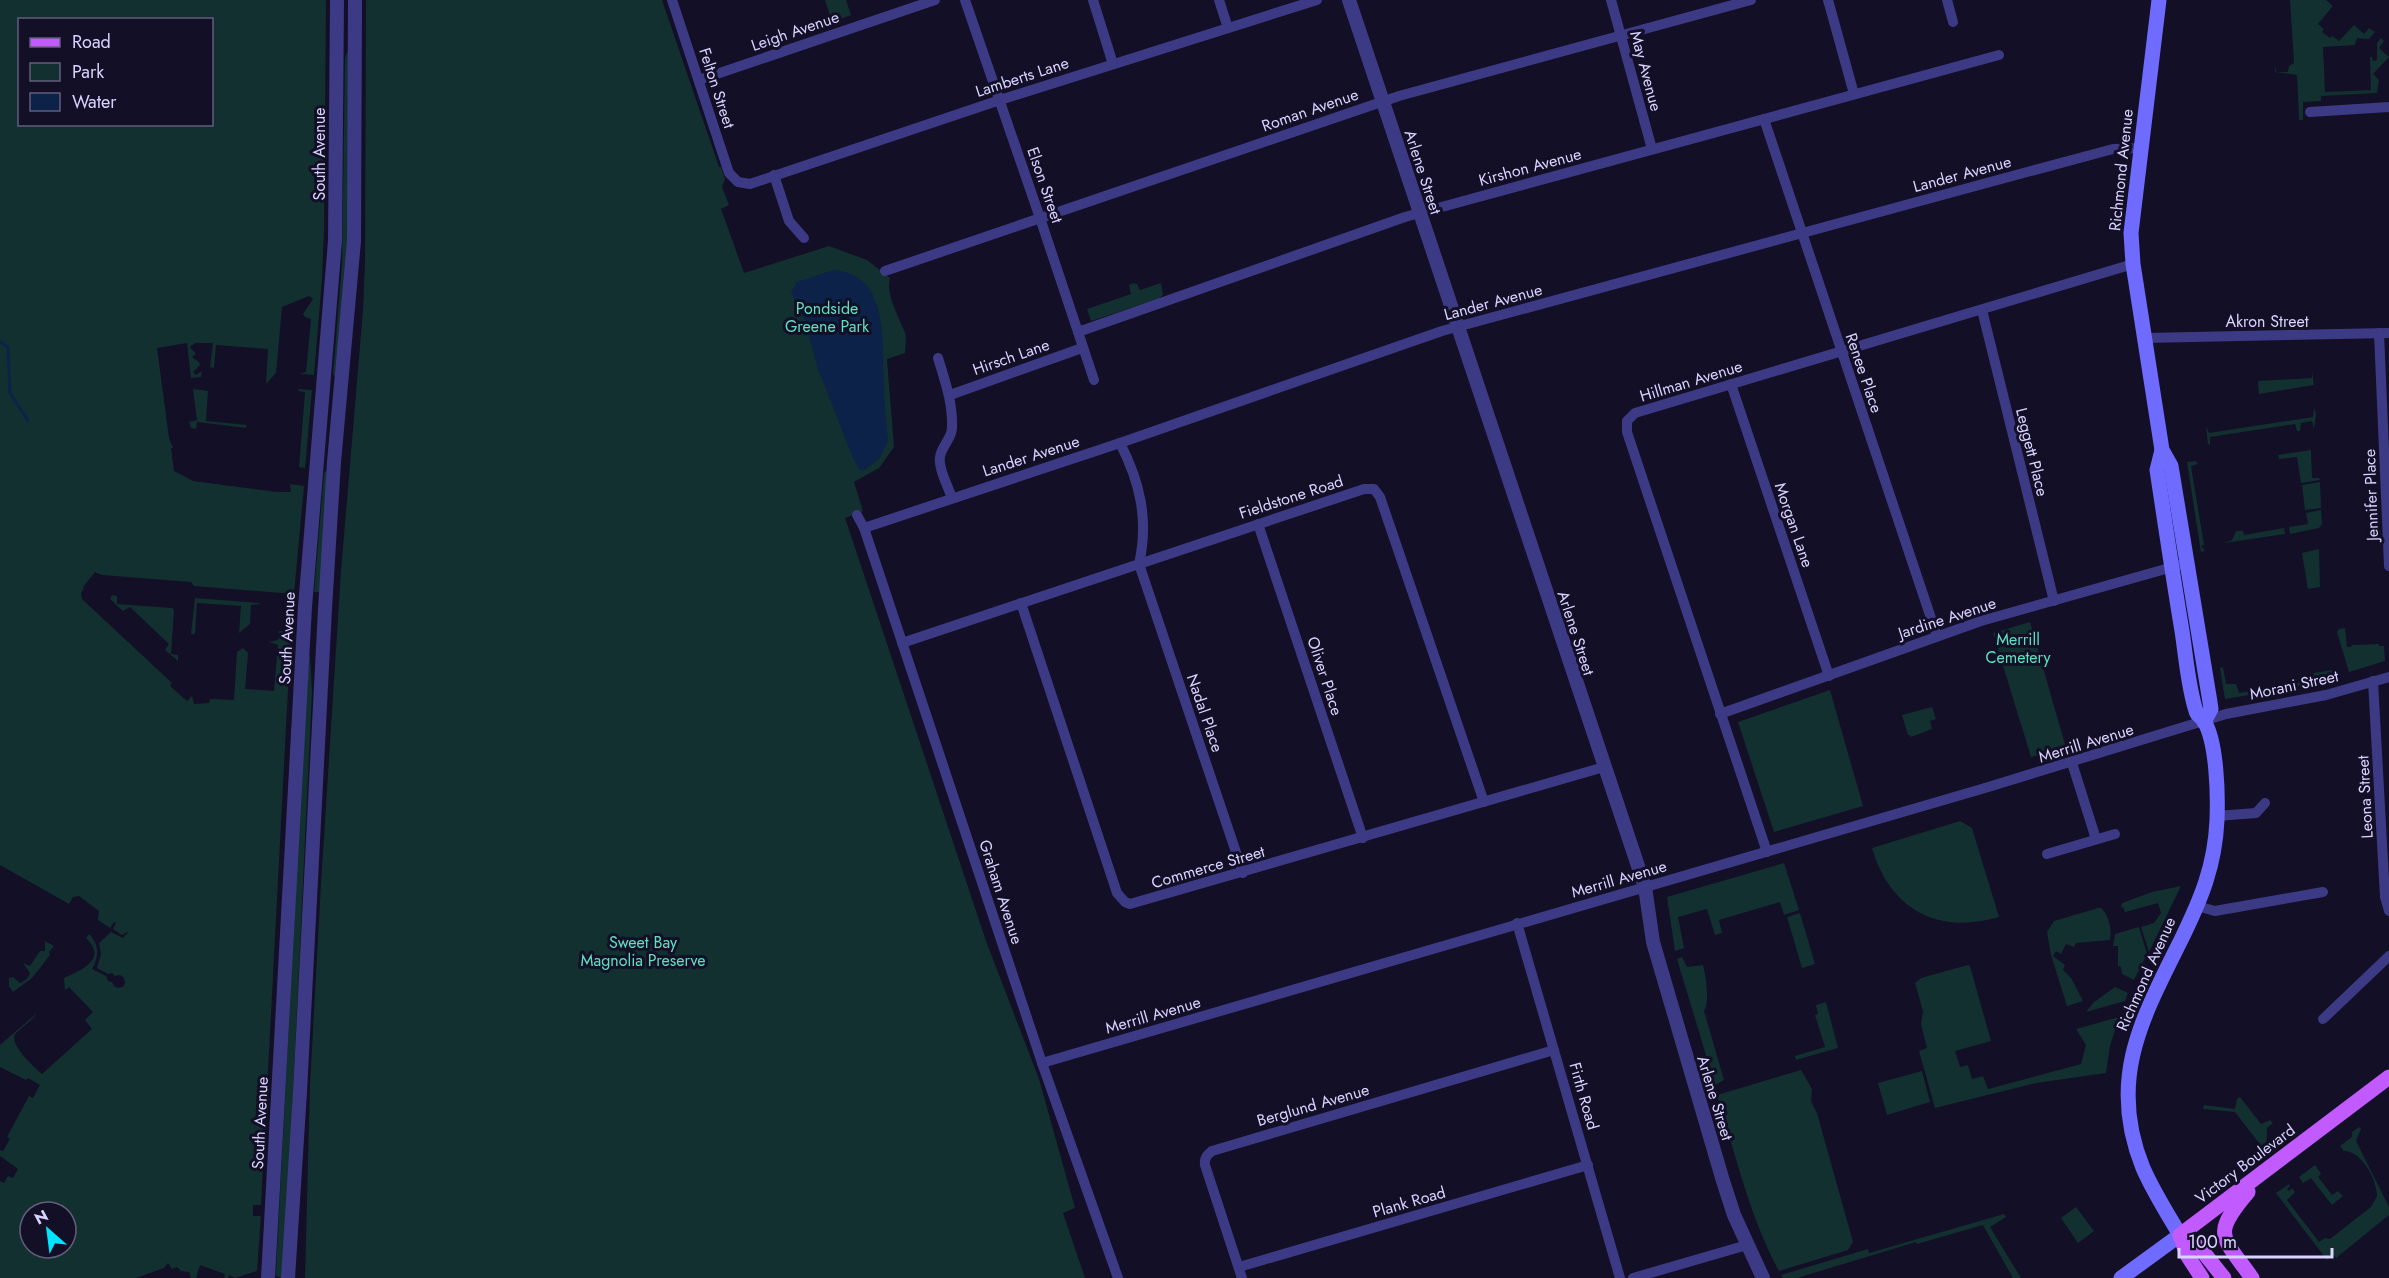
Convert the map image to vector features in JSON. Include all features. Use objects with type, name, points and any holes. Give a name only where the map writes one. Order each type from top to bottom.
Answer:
[{"type":"main road","name":"Richmond Avenue","points":[[2159,0],[2132,224],[2133,264],[2162,450],[2157,470],[2179,565],[2196,714],[2204,722],[2215,767],[2217,816],[2216,843],[2211,870],[2197,906],[2140,1023],[2134,1044],[2128,1086],[2131,1126],[2136,1147],[2153,1188],[2180,1235],[2187,1255],[2202,1278]]},
{"type":"main road","name":"Victory Boulevard","points":[[2121,1278],[2389,1077]]},
{"type":"main road","points":[[2252,1278],[2228,1244],[2224,1230],[2225,1223],[2233,1210],[2270,1168]]},
{"type":"main road","name":"Richmond Avenue","points":[[2180,1235],[2200,1248],[2224,1278]]},
{"type":"street","name":"South Avenue","points":[[268,1278],[304,619],[335,241],[338,0]]},
{"type":"street","name":"South Avenue","points":[[288,1278],[328,553],[354,241],[355,0]]},
{"type":"street","name":"Felton Street","points":[[672,0],[729,173],[738,182]]},
{"type":"street","name":"Leigh Avenue","points":[[699,80],[935,0]]},
{"type":"street","name":"Elson Street","points":[[964,0],[1041,218],[1094,380]]},
{"type":"street","points":[[1093,0],[1113,64]]},
{"type":"street","points":[[1219,0],[1228,28]]},
{"type":"street","name":"Lamberts Lane","points":[[738,182],[750,184],[1000,100],[1317,0]]},
{"type":"street","name":"Arlene Street","points":[[1349,0],[1456,327],[1645,887],[1653,942],[1725,1190],[1762,1278]]},
{"type":"street","name":"May Avenue","points":[[1611,0],[1652,149]]},
{"type":"street","name":"Roman Avenue","points":[[885,271],[1383,101],[1751,0]]},
{"type":"street","points":[[1828,0],[1854,93]]},
{"type":"street","points":[[1947,0],[1953,22]]},
{"type":"street","name":"Kirshon Avenue","points":[[1078,332],[1419,213],[1854,93],[1999,56]]},
{"type":"street","points":[[2310,112],[2389,107]]},
{"type":"street","name":"Renee Place","points":[[1764,119],[1937,636]]},
{"type":"street","name":"Lander Avenue","points":[[864,528],[1120,443],[1456,327],[2113,149],[2142,148]]},
{"type":"street","points":[[774,175],[789,221],[804,237]]},
{"type":"street","name":"Hillman Avenue","points":[[1767,852],[1626,426],[1629,417],[1635,413],[2133,264]]},
{"type":"street","name":"Leggett Place","points":[[1982,310],[2054,601]]},
{"type":"street","name":"Akron Street","points":[[2145,338],[2384,333]]},
{"type":"street","name":"Jennifer Place","points":[[2384,333],[2389,566]]},
{"type":"street","name":"Hirsch Lane","points":[[950,395],[1082,348]]},
{"type":"street","points":[[938,358],[950,395],[952,432],[940,455],[940,462],[952,498]]},
{"type":"street","name":"Morgan Lane","points":[[1731,384],[1829,676]]},
{"type":"street","points":[[1120,443],[1136,480],[1141,501],[1144,521],[1139,564]]},
{"type":"street","name":"Fieldstone Road","points":[[902,643],[1364,489],[1374,489],[1378,492],[1484,802]]},
{"type":"street","name":"Graham Avenue","points":[[857,516],[864,528],[1042,1063],[1118,1278]]},
{"type":"street","name":"Oliver Place","points":[[1258,524],[1363,838]]},
{"type":"street","name":"Nadal Place","points":[[1139,564],[1243,873]]},
{"type":"street","name":"Jardine Avenue","points":[[1720,714],[1937,636],[2179,565]]},
{"type":"street","name":"Commerce Street","points":[[1020,603],[1120,898],[1125,902],[1136,903],[1243,873],[1604,767]]},
{"type":"street","name":"Morani Street","points":[[2204,722],[2226,714],[2326,695],[2389,677]]},
{"type":"street","name":"Leona Street","points":[[2373,681],[2385,897],[2389,911]]},
{"type":"street","name":"Merrill Avenue","points":[[1042,1063],[2072,763],[2204,722]]},
{"type":"street","points":[[2072,763],[2096,839]]},
{"type":"street","points":[[2217,816],[2256,813],[2265,803]]},
{"type":"street","points":[[2047,854],[2115,834]]},
{"type":"street","points":[[2197,906],[2216,911],[2323,892]]},
{"type":"street","name":"Firth Road","points":[[1517,923],[1620,1278]]},
{"type":"street","points":[[2323,1019],[2389,956]]},
{"type":"street","name":"Berglund Avenue","points":[[1241,1273],[1205,1165],[1204,1160],[1212,1151],[1554,1050]]},
{"type":"street","name":"Plank Road","points":[[1241,1273],[1588,1166]]},
{"type":"street","points":[[1633,1278],[1747,1245]]},
{"type":"green space","points":[[0,0],[326,0],[324,230],[314,375],[299,374],[306,372],[311,319],[303,314],[313,299],[309,296],[282,307],[276,373],[266,384],[268,349],[216,345],[214,368],[210,367],[213,343],[195,343],[190,347],[196,354],[192,357],[200,365],[193,372],[196,375],[202,371],[201,377],[191,378],[187,343],[157,348],[169,438],[173,448],[171,448],[174,471],[193,481],[277,492],[291,492],[290,484],[304,486],[294,594],[194,586],[191,582],[102,575],[95,572],[81,593],[82,599],[172,683],[170,686],[187,701],[192,696],[194,704],[209,703],[210,699],[234,700],[237,652],[243,648],[248,653],[245,689],[274,691],[278,645],[269,642],[278,640],[279,631],[291,632],[261,1205],[253,1205],[253,1216],[261,1216],[257,1271],[235,1278],[229,1275],[228,1278],[224,1278],[225,1274],[200,1265],[196,1278],[191,1278],[189,1272],[181,1271],[177,1267],[172,1269],[168,1263],[164,1268],[136,1278],[0,1278],[0,1181],[4,1183],[8,1176],[13,1178],[18,1169],[0,1156],[0,1150],[3,1151],[10,1139],[7,1137],[29,1096],[33,1098],[40,1085],[0,1067],[0,1045],[37,1013],[14,1037],[18,1049],[42,1074],[92,1029],[85,1020],[93,1012],[69,987],[65,990],[64,978],[85,967],[93,958],[92,945],[86,938],[89,934],[97,947],[96,960],[92,969],[106,976],[108,981],[118,988],[123,987],[125,983],[124,978],[120,975],[108,974],[97,968],[101,954],[99,943],[111,932],[123,938],[129,931],[122,935],[113,929],[116,923],[114,922],[110,928],[98,920],[99,911],[79,896],[73,897],[69,904],[0,865]]},
{"type":"green space","name":"Sweet Bay Magnolia Preserve","points":[[366,0],[662,0],[725,179],[722,187],[729,205],[721,209],[744,273],[829,246],[867,260],[890,278],[891,299],[906,338],[905,353],[887,359],[894,447],[879,468],[854,482],[863,511],[845,518],[986,941],[1039,1079],[1075,1208],[1063,1213],[1085,1278],[305,1278],[310,1085],[321,884],[341,571],[363,311]]},
{"type":"green space","points":[[825,0],[846,0],[851,15],[832,22]]},
{"type":"green space","points":[[2290,0],[2326,0],[2333,6],[2318,24],[2324,29],[2322,32],[2330,38],[2332,36],[2339,41],[2354,25],[2364,34],[2369,28],[2375,32],[2369,39],[2357,38],[2355,45],[2323,47],[2325,92],[2371,90],[2370,57],[2373,61],[2377,60],[2377,43],[2381,38],[2384,41],[2379,48],[2389,57],[2373,74],[2379,80],[2377,93],[2321,96],[2321,101],[2303,102],[2303,120],[2299,120],[2297,75],[2275,72],[2276,65],[2276,72],[2288,72],[2289,66],[2294,63]]},
{"type":"green space","points":[[349,48],[348,266],[335,376],[333,374],[342,264],[345,58]]},
{"type":"green space","points":[[1161,283],[1163,295],[1158,299],[1091,321],[1087,309],[1131,294],[1129,285],[1137,284],[1140,290]]},
{"type":"green space","points":[[2312,371],[2314,385],[2259,394],[2258,381],[2312,378]]},
{"type":"green space","points":[[193,389],[208,391],[206,421],[247,425],[246,428],[197,422],[196,429],[191,428],[189,422],[197,420]]},
{"type":"green space","points":[[299,389],[312,390],[305,468],[299,467],[305,392],[298,391]]},
{"type":"green space","points":[[2314,408],[2316,414],[2314,429],[2312,421],[2301,423],[2300,431],[2297,431],[2295,424],[2210,437],[2210,445],[2208,444],[2206,426],[2209,433],[2313,417]]},
{"type":"green space","points":[[2311,450],[2312,478],[2320,480],[2301,483],[2297,457],[2279,459],[2278,455]]},
{"type":"green space","points":[[2196,461],[2198,464],[2191,466],[2204,545],[2201,546],[2205,551],[2201,552],[2187,462]]},
{"type":"green space","points":[[326,470],[327,532],[324,563],[319,592],[314,592],[324,473]]},
{"type":"green space","points":[[2320,482],[2321,508],[2305,510],[2302,485]]},
{"type":"green space","points":[[2321,510],[2322,524],[2319,528],[2290,534],[2289,527],[2308,524],[2306,513]]},
{"type":"green space","points":[[2284,528],[2285,534],[2224,543],[2232,540],[2236,531],[2243,531],[2244,535]]},
{"type":"green space","points":[[2319,549],[2320,587],[2308,589],[2302,553]]},
{"type":"green space","points":[[112,595],[117,596],[117,604],[174,610],[171,654],[178,655],[178,661],[165,650],[169,644],[130,607],[123,611],[110,599]]},
{"type":"green space","points":[[195,598],[261,604],[251,605],[250,624],[239,633],[241,606],[197,603],[195,634],[191,634]]},
{"type":"green space","name":"Merrill Cemetery","points":[[2030,622],[2066,748],[2031,757],[1993,633]]},
{"type":"green space","points":[[2345,628],[2347,647],[2379,644],[2379,646],[2384,646],[2385,661],[2349,672],[2337,632]]},
{"type":"green space","points":[[308,655],[310,655],[312,692],[288,1200],[282,1278],[276,1276],[276,1272]]},
{"type":"green space","points":[[2223,667],[2226,684],[2236,684],[2239,693],[2312,680],[2314,673],[2332,670],[2337,677],[2314,684],[2225,699],[2220,668]]},
{"type":"green space","points":[[1830,690],[1863,806],[1774,832],[1738,722]]},
{"type":"green space","points":[[1932,707],[1936,719],[1930,721],[1932,729],[1911,737],[1908,735],[1902,715]]},
{"type":"green space","points":[[1960,821],[1972,828],[1999,917],[1977,922],[1956,923],[1919,912],[1904,902],[1880,870],[1872,848]]},
{"type":"green space","points":[[1784,863],[1799,910],[1784,915],[1780,902],[1719,920],[1722,933],[1715,935],[1707,909],[1678,917],[1684,948],[1675,951],[1667,897]]},
{"type":"green space","points":[[2181,886],[2149,952],[2141,927],[2154,923],[2161,913],[2158,903],[2125,912],[2123,907],[2121,908],[2122,903],[2152,892]]},
{"type":"green space","points":[[2098,908],[2104,911],[2108,919],[2110,940],[2076,943],[2074,947],[2066,944],[2061,954],[2056,951],[2053,956],[2065,965],[2063,970],[2071,978],[2083,1001],[2067,1006],[2051,955],[2047,932],[2054,921]]},
{"type":"green space","points":[[1800,913],[1815,964],[1802,968],[1787,917]]},
{"type":"green space","points":[[2139,927],[2147,954],[2134,980],[2122,974],[2121,967],[2118,966],[2118,946],[2113,946],[2115,934]]},
{"type":"green space","points":[[45,941],[54,946],[49,952],[50,955],[32,978],[13,992],[9,986],[9,978],[13,977],[20,983],[27,979],[30,973],[23,963],[30,966],[40,951],[45,951]]},
{"type":"green space","points":[[1682,957],[1687,967],[1703,965],[1707,996],[1704,1011],[1724,1080],[1715,1085],[1677,959]]},
{"type":"green space","points":[[1968,965],[1991,1041],[1955,1051],[1960,1067],[1968,1065],[1972,1079],[1983,1076],[1988,1089],[2081,1064],[2086,1045],[2076,1029],[2119,1017],[2110,1046],[2106,1073],[2036,1083],[1935,1108],[1919,1051],[1927,1048],[1921,1024],[1923,1011],[1915,983],[1921,978]]},
{"type":"green space","points":[[2115,987],[2128,993],[2125,1001],[2086,1012],[2094,1002]]},
{"type":"green space","points":[[1826,1002],[1838,1048],[1796,1060],[1795,1056],[1825,1047],[1815,1015],[1818,1014],[1816,1005]]},
{"type":"green space","points":[[1801,1070],[1812,1089],[1811,1101],[1817,1113],[1853,1242],[1848,1250],[1779,1271],[1751,1207],[1717,1095]]},
{"type":"green space","points":[[1922,1071],[1930,1102],[1887,1115],[1878,1083]]},
{"type":"green space","points":[[2240,1097],[2261,1124],[2270,1120],[2273,1123],[2267,1128],[2266,1152],[2235,1112],[2203,1109],[2204,1105],[2235,1109],[2237,1099]]},
{"type":"green space","points":[[2359,1127],[2361,1129],[2356,1141],[2389,1207],[2389,1215],[2336,1258],[2334,1255],[2327,1260],[2276,1193],[2289,1184],[2287,1189],[2289,1191],[2292,1188],[2295,1192],[2287,1200],[2319,1242],[2325,1238],[2330,1239],[2371,1207],[2377,1196],[2371,1175],[2357,1156],[2344,1151],[2340,1146],[2352,1137],[2352,1132]]},
{"type":"green space","points":[[2315,1165],[2321,1174],[2318,1177],[2332,1195],[2338,1191],[2343,1196],[2332,1205],[2311,1178],[2303,1183],[2299,1177]]},
{"type":"green space","points":[[2076,1207],[2094,1231],[2078,1243],[2061,1218]]},
{"type":"green space","points":[[2004,1214],[2006,1217],[1990,1227],[2021,1278],[2013,1278],[1983,1225],[1917,1244],[1916,1242],[1797,1278],[1783,1278],[1781,1275],[1868,1249],[1869,1253]]},
{"type":"water","points":[[833,270],[851,274],[864,283],[879,311],[882,328],[888,441],[880,458],[863,471],[859,469],[853,458],[818,369],[805,322],[791,292],[797,282]]},
{"type":"waterway","points":[[0,342],[8,347],[10,393],[28,421]]},
{"type":"park label","name":"Pondside Greene Park","points":[[827,317]]}]
